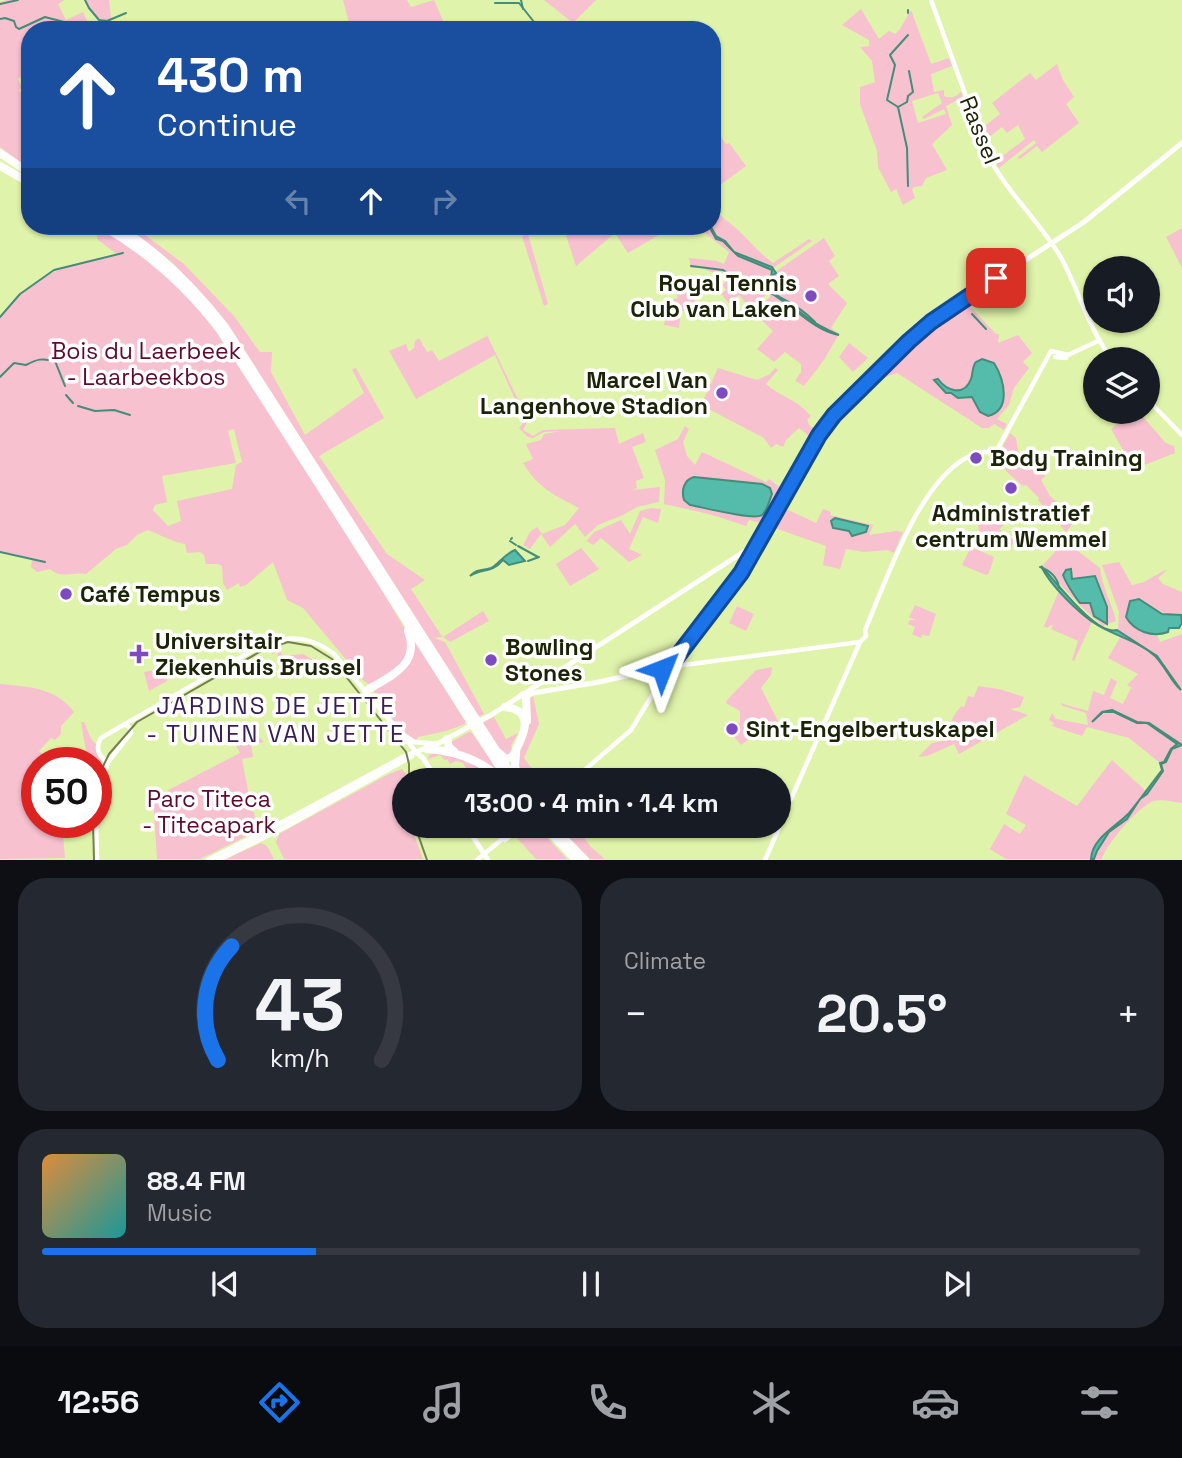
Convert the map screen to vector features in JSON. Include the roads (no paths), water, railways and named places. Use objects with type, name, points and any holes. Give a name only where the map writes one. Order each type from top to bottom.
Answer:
[{"type":"highway","points":[[0,153],[21,168]]},
{"type":"highway","points":[[0,160],[21,170]]},
{"type":"highway","points":[[0,166],[21,178]]},
{"type":"highway","points":[[117,235],[170,274],[220,330],[405,622],[478,731],[498,768]]},
{"type":"highway","points":[[130,235],[150,248],[177,272],[225,327],[469,718]]},
{"type":"highway","points":[[367,693],[401,669],[409,657],[411,643],[405,622]]},
{"type":"highway","points":[[516,768],[515,758],[527,727],[527,695]]},
{"type":"highway","points":[[486,738],[491,740],[502,757],[512,757],[526,725],[519,712],[501,709]]},
{"type":"highway","points":[[478,731],[508,768]]},
{"type":"highway","points":[[447,739],[450,749],[487,768]]},
{"type":"highway","points":[[427,749],[457,753]]},
{"type":"highway","points":[[556,838],[576,859]]},
{"type":"highway","points":[[564,838],[585,859]]},
{"type":"main road","points":[[541,688],[673,673],[674,664],[736,581],[822,430],[872,377],[931,322],[1084,222],[1182,143]]},
{"type":"main road","points":[[208,859],[285,821],[402,757],[447,739],[541,688],[758,541]]},
{"type":"main road","points":[[665,672],[665,662],[674,664]]},
{"type":"main road","points":[[401,734],[414,742],[436,744]]},
{"type":"main road","points":[[417,753],[430,768]]},
{"type":"main road","points":[[218,859],[287,826],[417,753]]},
{"type":"main road","points":[[474,838],[486,857]]},
{"type":"street","name":"Rassel","points":[[930,0],[987,154],[1051,243],[1104,347]]},
{"type":"street","points":[[765,859],[908,529],[922,505],[945,475],[963,459],[992,451],[994,446],[999,446],[1045,361],[1054,355],[1068,355],[1100,340]]},
{"type":"street","points":[[1054,355],[1066,358]]},
{"type":"street","points":[[1160,412],[1182,435]]},
{"type":"street","points":[[98,747],[101,738],[123,724],[263,645],[286,638],[305,639],[327,649],[417,753]]},
{"type":"street","points":[[674,664],[863,638]]},
{"type":"street","points":[[588,768],[631,730],[665,672]]},
{"type":"street","points":[[112,757],[130,734],[132,719]]},
{"type":"street","points":[[123,724],[130,727]]},
{"type":"street","points":[[96,838],[97,859]]},
{"type":"street","points":[[477,859],[486,857],[507,838]]},
{"type":"water","points":[[734,252],[772,267],[776,273],[772,276],[771,292],[815,323],[839,335],[820,328],[769,292],[772,270]]},
{"type":"water","points":[[982,359],[994,363],[1001,377],[1004,393],[996,413],[988,416],[980,412],[972,397],[958,398],[946,393],[934,380],[938,379],[946,387],[960,390],[968,385],[976,362]]},
{"type":"water","points":[[694,477],[762,484],[770,488],[772,494],[764,513],[757,516],[690,505],[684,500],[683,489],[688,480]]},
{"type":"water","points":[[835,518],[868,526],[866,532],[852,536],[849,531],[833,528],[831,521]]},
{"type":"water","points":[[515,550],[525,561],[509,565],[503,560],[494,567]]},
{"type":"water","points":[[1041,566],[1098,625],[1108,630],[1117,630],[1157,656],[1181,690],[1155,656],[1135,643],[1099,626],[1091,621],[1058,590]]},
{"type":"water","points":[[1071,569],[1072,579],[1095,576],[1107,607],[1107,624],[1094,616],[1090,603],[1080,603],[1073,594],[1063,575],[1066,570]]},
{"type":"water","points":[[1139,599],[1162,614],[1181,615],[1182,623],[1179,628],[1169,628],[1168,632],[1156,634],[1144,632],[1134,626],[1126,617],[1130,601]]},
{"type":"water","points":[[1112,710],[1137,722],[1149,723],[1182,745],[1172,749],[1166,762],[1161,764],[1163,771],[1147,794],[1140,799],[1162,770],[1160,763],[1164,762],[1171,749],[1177,744],[1147,723],[1137,723],[1114,712],[1103,712],[1092,722],[1102,712]]},
{"type":"water","points":[[1139,801],[1127,819],[1109,832],[1094,859],[1091,859],[1100,839]]},
{"type":"waterway","points":[[0,4],[18,0]]},
{"type":"waterway","points":[[85,0],[99,20],[107,21],[126,13]]},
{"type":"waterway","points":[[521,0],[523,9]]},
{"type":"waterway","points":[[495,3],[519,3],[533,21]]},
{"type":"waterway","points":[[36,21],[45,17],[60,21]]},
{"type":"waterway","points":[[0,19],[14,21],[16,27],[21,28]]},
{"type":"waterway","points":[[908,35],[890,55],[895,65],[887,100],[898,107],[907,148],[908,186]]},
{"type":"waterway","points":[[898,107],[907,102],[908,96],[913,92],[909,71]]},
{"type":"waterway","points":[[0,317],[20,294],[54,270],[123,253]]},
{"type":"waterway","points":[[691,266],[723,270],[740,280]]},
{"type":"waterway","points":[[781,298],[799,308],[815,322]]},
{"type":"waterway","points":[[972,314],[986,329]]},
{"type":"waterway","points":[[0,377],[14,363],[26,365],[37,360],[55,361],[65,386]]},
{"type":"waterway","points":[[66,395],[73,403]]},
{"type":"waterway","points":[[78,406],[95,411],[114,410],[130,415]]},
{"type":"waterway","points":[[510,541],[516,545]]},
{"type":"waterway","points":[[518,546],[538,557]]},
{"type":"waterway","points":[[0,552],[45,562]]},
{"type":"waterway","points":[[528,561],[539,557]]},
{"type":"waterway","points":[[1040,567],[1053,575],[1059,588]]},
{"type":"tram line","points":[[112,751],[137,722],[263,650],[288,642],[311,646],[332,659],[406,752],[409,768]]},
{"type":"tram line","points":[[93,838],[94,860]]},
{"type":"tram line","points":[[419,838],[427,860]]},
{"type":"place","name":"Royal Tennis Club van Laken","points":[[811,296]]},
{"type":"place","name":"Marcel Van Langenhove Stadion","points":[[722,393]]},
{"type":"place","name":"Body Training","points":[[976,458]]},
{"type":"place","name":"Administratief centrum Wemmel","points":[[1011,488]]},
{"type":"place","name":"Café Tempus","points":[[66,594]]},
{"type":"place","name":"Universitair Ziekenhuis Brussel","points":[[139,654]]},
{"type":"place","name":"Bowling Stones","points":[[491,660]]},
{"type":"place","name":"Sint-Engelbertuskapel","points":[[732,729]]},
{"type":"district","name":"JARDINS DE JETTE - TUINEN VAN JETTE","points":[[276,719]]},
{"type":"park label","name":"Bois du Laerbeek - Laarbeekbos","points":[[146,364]]},
{"type":"park label","name":"Parc Titeca - Titecapark","points":[[209,812]]}]
